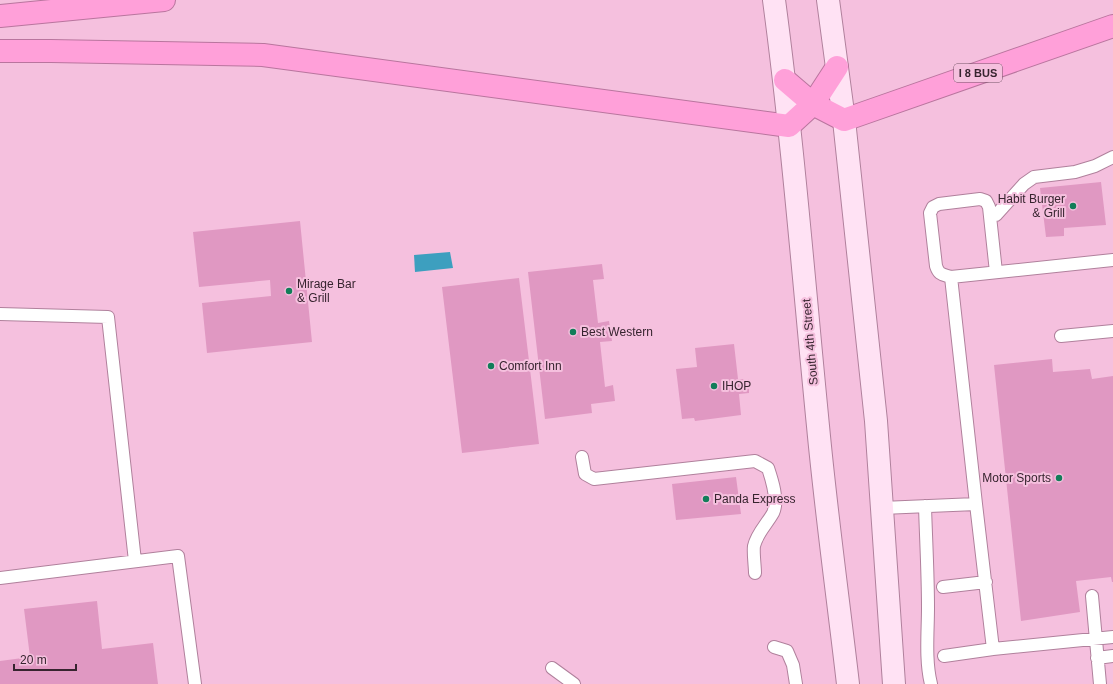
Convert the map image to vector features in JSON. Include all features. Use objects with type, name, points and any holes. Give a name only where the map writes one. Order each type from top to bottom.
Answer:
[{"type":"highway","points":[[0,16],[164,0]]},
{"type":"highway","name":"I 8 BUS","points":[[844,120],[1113,26]]},
{"type":"highway","points":[[0,51],[263,55],[789,126],[813,104],[837,67]]},
{"type":"highway","points":[[785,80],[813,104],[844,120]]},
{"type":"main road","name":"South 4th Street","points":[[774,0],[785,80],[818,428],[848,684]]},
{"type":"main road","points":[[828,0],[844,120],[876,421],[894,684]]},
{"type":"lane","points":[[990,215],[996,215],[1024,184],[1034,177],[1075,172],[1095,166],[1113,157]]},
{"type":"lane","points":[[996,272],[989,207],[986,201],[980,199],[940,204],[933,207],[930,213],[936,266],[941,274],[951,277],[1113,260]]},
{"type":"lane","points":[[951,277],[993,649]]},
{"type":"lane","points":[[0,314],[108,318],[135,561]]},
{"type":"lane","points":[[1061,336],[1113,331]]},
{"type":"lane","points":[[582,457],[585,474],[594,479],[756,461],[768,468],[773,481],[775,502],[774,512],[761,530],[754,546],[755,574]]},
{"type":"lane","points":[[882,508],[976,504]]},
{"type":"lane","points":[[925,506],[928,571],[928,648],[929,677],[931,684]]},
{"type":"lane","points":[[0,578],[178,556],[195,684]]},
{"type":"lane","points":[[943,587],[986,582]]},
{"type":"lane","points":[[1092,596],[1100,684]]},
{"type":"lane","points":[[944,656],[993,649],[1113,638]]},
{"type":"lane","points":[[774,647],[787,651],[793,665],[796,684]]},
{"type":"lane","points":[[1097,658],[1113,656]]},
{"type":"lane","points":[[552,668],[574,684]]},
{"type":"water","points":[[450,252],[453,268],[415,272],[414,255]]},
{"type":"building","name":"Habit Burger & Grill","points":[[1101,182],[1106,225],[1064,228],[1064,236],[1046,237],[1040,188]]},
{"type":"building","name":"Mirage Bar & Grill","points":[[300,221],[312,342],[207,353],[202,303],[271,296],[270,280],[199,287],[193,232]]},
{"type":"building","name":"Best Western","points":[[602,264],[604,279],[593,280],[598,323],[609,321],[612,341],[600,342],[605,387],[613,385],[615,401],[591,404],[592,413],[545,419],[528,272]]},
{"type":"building","name":"Comfort Inn","points":[[519,278],[539,444],[462,453],[442,287]]},
{"type":"building","name":"IHOP","points":[[734,344],[738,379],[749,379],[749,393],[739,394],[741,415],[695,421],[694,418],[682,419],[676,369],[697,367],[695,348]]},
{"type":"building","name":"Motor Sports","points":[[1052,359],[1053,372],[1090,369],[1092,379],[1113,376],[1113,582],[1111,577],[1076,581],[1080,612],[1021,621],[994,365]]},
{"type":"building","name":"Panda Express","points":[[736,477],[741,514],[676,520],[672,484]]},
{"type":"building","points":[[97,601],[102,649],[153,643],[158,684],[0,684],[0,661],[30,657],[24,609]]},
{"type":"place","name":"Habit Burger & Grill","points":[[1073,206]]},
{"type":"place","name":"Mirage Bar & Grill","points":[[289,291]]},
{"type":"place","name":"Best Western","points":[[573,332]]},
{"type":"place","name":"Comfort Inn","points":[[491,366]]},
{"type":"place","name":"IHOP","points":[[714,386]]},
{"type":"place","name":"Motor Sports","points":[[1059,478]]},
{"type":"place","name":"Panda Express","points":[[706,499]]}]
